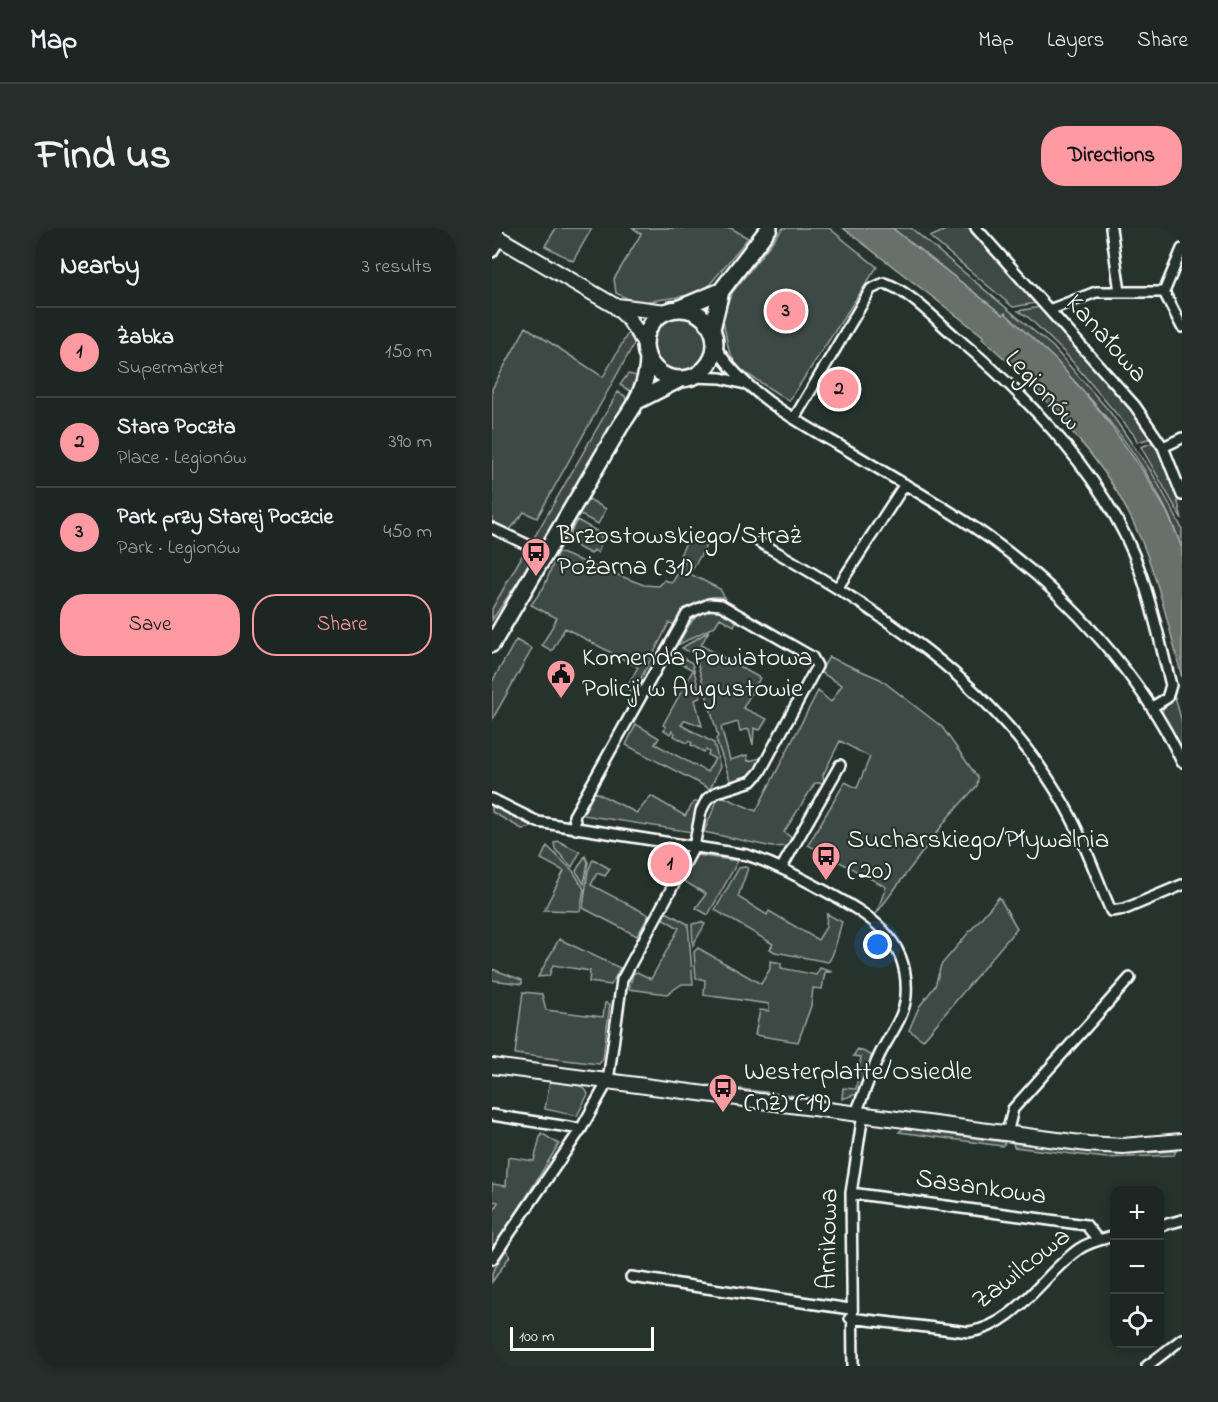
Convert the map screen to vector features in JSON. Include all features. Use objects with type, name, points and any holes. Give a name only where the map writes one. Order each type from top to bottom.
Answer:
[{"type":"main road","points":[[639,400],[706,368],[715,346],[712,329],[721,291],[769,228]]},
{"type":"main road","points":[[496,236],[615,306],[631,322],[661,373],[686,378]]},
{"type":"main road","points":[[492,644],[621,425],[639,400],[648,368],[647,350],[651,324],[673,310],[721,291]]},
{"type":"main road","points":[[615,306],[673,310],[702,316],[712,329]]},
{"type":"main road","points":[[492,1066],[1007,1134],[1123,1146],[1182,1141]]},
{"type":"street","name":"Kanałowa","points":[[976,228],[1122,390],[1163,447],[1182,495]]},
{"type":"street","points":[[1111,228],[1120,292]]},
{"type":"street","points":[[492,252],[496,236]]},
{"type":"street","points":[[1182,249],[1164,292],[1182,327]]},
{"type":"street","name":"Legionów","points":[[795,417],[871,289],[884,283],[890,285],[927,312],[1008,384],[1045,423],[1110,505],[1140,570],[1171,685],[1167,698],[1152,707]]},
{"type":"street","points":[[1049,310],[1096,292],[1164,292]]},
{"type":"street","points":[[715,346],[745,384],[906,484],[1019,560],[1072,609],[1152,707],[1182,762]]},
{"type":"street","points":[[686,378],[721,378],[745,384]]},
{"type":"street","points":[[1163,447],[1179,440],[1182,450]]},
{"type":"street","points":[[837,587],[906,484]]},
{"type":"street","points":[[492,528],[545,553]]},
{"type":"street","points":[[759,542],[837,587],[933,654],[998,715],[1060,797],[1111,911],[1125,909],[1182,885]]},
{"type":"street","points":[[492,1259],[581,1128],[608,1080],[622,980],[694,847],[701,811],[707,799],[717,792],[752,781],[817,666],[812,657],[720,605],[697,607],[687,614],[574,816],[576,829]]},
{"type":"street","points":[[782,867],[840,765]]},
{"type":"street","name":"Arnikowa","points":[[492,799],[538,822],[747,855],[782,867],[866,914],[894,943],[901,959],[906,996],[901,1018],[880,1053],[859,1113],[851,1193],[850,1313],[853,1366]]},
{"type":"street","points":[[1007,1134],[1013,1109],[1130,978]]},
{"type":"street","points":[[492,1115],[581,1128]]},
{"type":"street","name":"Sasankowa","points":[[851,1193],[1086,1225],[1098,1240]]},
{"type":"street","points":[[1164,1225],[1182,1220]]},
{"type":"street","name":"Zawilcowa","points":[[631,1277],[969,1332],[984,1330],[996,1324],[1080,1248],[1110,1237]]},
{"type":"street","points":[[1147,1366],[1182,1339]]},
{"type":"shaded area","points":[[556,228],[592,228],[573,261],[545,246]]},
{"type":"shaded area","points":[[633,228],[731,228],[748,238],[706,289],[698,294],[637,303],[616,293],[614,279],[641,234]]},
{"type":"shaded area","points":[[783,228],[829,228],[877,267],[789,401],[738,368],[729,351],[722,316],[732,293]]},
{"type":"shaded area","points":[[843,228],[892,228],[1003,315],[1005,313],[1056,360],[1104,416],[1145,474],[1167,512],[1182,548],[1182,678],[1165,610],[1144,548],[1116,490],[1097,461],[1073,433],[1074,431],[1019,372],[982,338],[983,336]]},
{"type":"shaded area","points":[[892,228],[911,228],[1053,347],[1110,412],[1151,471],[1182,529],[1182,548],[1151,481],[1131,450],[1084,392],[1005,314],[1003,315]]},
{"type":"shaded area","points":[[950,228],[969,228],[1036,303],[1013,307],[930,237]]},
{"type":"shaded area","points":[[1040,307],[1131,408],[1152,438],[1137,442],[1135,436],[1065,353],[1028,317],[1018,311]]},
{"type":"shaded area","points":[[681,317],[691,319],[700,325],[706,334],[708,344],[706,354],[700,363],[691,369],[681,371],[671,369],[662,363],[656,354],[654,344],[656,334],[662,325],[671,319]]},
{"type":"shaded area","points":[[526,327],[603,377],[628,333],[634,344],[537,518],[524,512],[509,531],[492,527],[492,389]]},
{"type":"shaded area","points":[[628,374],[642,377],[634,393],[620,385]]},
{"type":"shaded area","points":[[618,392],[625,396],[627,403],[541,546],[531,543]]},
{"type":"shaded area","points":[[1154,442],[1175,490],[1182,519],[1141,447]]},
{"type":"shaded area","points":[[589,499],[606,509],[598,524],[579,514]]},
{"type":"shaded area","points":[[577,520],[600,533],[602,539],[598,553],[594,550],[591,554],[566,541]]},
{"type":"shaded area","points":[[688,539],[707,544],[690,574],[720,589],[725,598],[703,599],[686,612],[678,625],[669,623],[634,692],[626,689],[638,667],[565,628],[552,651],[542,645],[557,618],[531,605],[544,587],[558,552],[644,585],[659,586],[665,580],[672,583],[685,562],[679,557]]},
{"type":"shaded area","points":[[526,549],[532,552],[534,558],[492,620],[492,609]]},
{"type":"shaded area","points":[[717,609],[725,611],[798,654],[737,620],[734,626],[720,618],[715,626],[678,645],[697,616]]},
{"type":"shaded area","points":[[709,631],[701,645],[760,678],[743,708],[767,719],[760,730],[754,728],[753,745],[749,729],[740,731],[738,722],[721,727],[730,760],[747,755],[748,761],[761,758],[755,773],[731,783],[716,739],[718,736],[695,655],[682,648]]},
{"type":"shaded area","points":[[516,640],[532,649],[492,720],[492,682]]},
{"type":"shaded area","points":[[675,653],[692,663],[701,697],[695,700],[702,726],[685,720],[681,725],[714,743],[720,767],[710,789],[626,745],[636,724],[659,738],[655,744],[707,772],[715,759],[708,755],[709,752],[706,750],[704,752],[691,745],[689,741],[687,743],[674,736],[675,733],[672,731],[670,734],[664,730],[666,727],[663,725],[693,670],[671,658]]},
{"type":"shaded area","points":[[829,657],[880,679],[942,727],[978,778],[977,786],[950,815],[876,914],[886,887],[808,845],[845,782],[857,788],[870,757],[840,741],[823,775],[824,783],[815,783],[784,832],[792,838],[790,846],[772,847],[704,832],[719,795],[756,811],[818,691],[831,702],[842,685],[820,672]]},
{"type":"shaded area","points":[[1175,697],[1182,722],[1182,751],[1162,713]]},
{"type":"shaded area","points":[[595,792],[637,813],[651,796],[685,816],[694,802],[699,802],[692,832],[583,815]]},
{"type":"shaded area","points":[[492,806],[533,827],[522,829],[492,812]]},
{"type":"shaded area","points":[[558,841],[580,852],[572,867],[555,849],[554,843]]},
{"type":"shaded area","points":[[547,846],[573,871],[584,889],[580,911],[544,910],[564,871],[541,859]]},
{"type":"shaded area","points":[[695,855],[738,861],[708,915],[696,908],[706,894],[682,880]]},
{"type":"shaded area","points":[[585,856],[588,862],[584,884],[576,871]]},
{"type":"shaded area","points":[[593,859],[610,869],[605,876],[597,873],[591,885],[649,915],[637,936],[583,908],[588,871]]},
{"type":"shaded area","points":[[739,868],[748,868],[738,897],[767,915],[769,911],[818,940],[826,927],[827,914],[842,922],[828,962],[775,952],[770,949],[773,944],[715,910]]},
{"type":"shaded area","points":[[999,897],[1017,928],[923,1040],[909,1030],[919,1007],[935,986],[941,965]]},
{"type":"shaded area","points":[[666,912],[688,924],[693,984],[682,984],[667,994],[629,989],[633,974],[637,972],[651,979],[679,928],[662,918]]},
{"type":"shaded area","points":[[701,922],[705,924],[693,945],[692,924]]},
{"type":"shaded area","points":[[559,939],[620,968],[611,985],[589,982],[590,971],[553,965],[549,976],[538,977]]},
{"type":"shaded area","points":[[698,948],[761,984],[770,969],[770,961],[781,963],[781,968],[816,975],[820,968],[832,972],[825,972],[822,989],[813,988],[811,1006],[798,1042],[755,1035],[760,1010],[769,1011],[769,1004],[704,995],[705,980],[696,978],[694,952]]},
{"type":"shaded area","points":[[492,969],[522,980],[522,984],[492,980]]},
{"type":"shaded area","points":[[523,992],[542,994],[546,1010],[603,1017],[605,1003],[610,1004],[603,1059],[599,1064],[515,1054]]},
{"type":"shaded area","points":[[858,1049],[871,1055],[872,1065],[857,1094],[842,1099],[843,1088],[856,1089],[861,1057],[853,1056]]},
{"type":"shaded area","points":[[550,1080],[572,1082],[585,1089],[588,1094],[577,1116],[545,1109]]},
{"type":"shaded area","points":[[709,1085],[829,1100],[831,1104],[700,1087]]},
{"type":"shaded area","points":[[904,1128],[1005,1143],[1002,1146],[899,1132]]},
{"type":"shaded area","points":[[541,1133],[559,1144],[496,1246],[492,1244],[492,1215],[498,1202],[492,1201],[492,1184],[506,1186],[508,1157],[534,1161]]},
{"type":"shaded area","points":[[1013,1143],[1115,1153],[1176,1151],[1174,1155],[1106,1158],[1014,1147]]},
{"type":"shaded area","points":[[506,1250],[510,1256],[492,1282],[492,1273]]},
{"type":"place","name":"Park przy Starej Poczcie","points":[[786,311]]},
{"type":"place","name":"Stara Poczta","points":[[839,389]]},
{"type":"place","name":"Brzostowskiego/Straż Pożarna (31)","points":[[536,578]]},
{"type":"place","name":"Komenda Powiatowa Policji w Augustowie","points":[[561,700]]},
{"type":"place","name":"Żabka","points":[[670,864]]},
{"type":"place","name":"Sucharskiego/Pływalnia (20)","points":[[826,882]]},
{"type":"place","name":"Westerplatte/Osiedle (nż) (19)","points":[[723,1114]]}]
